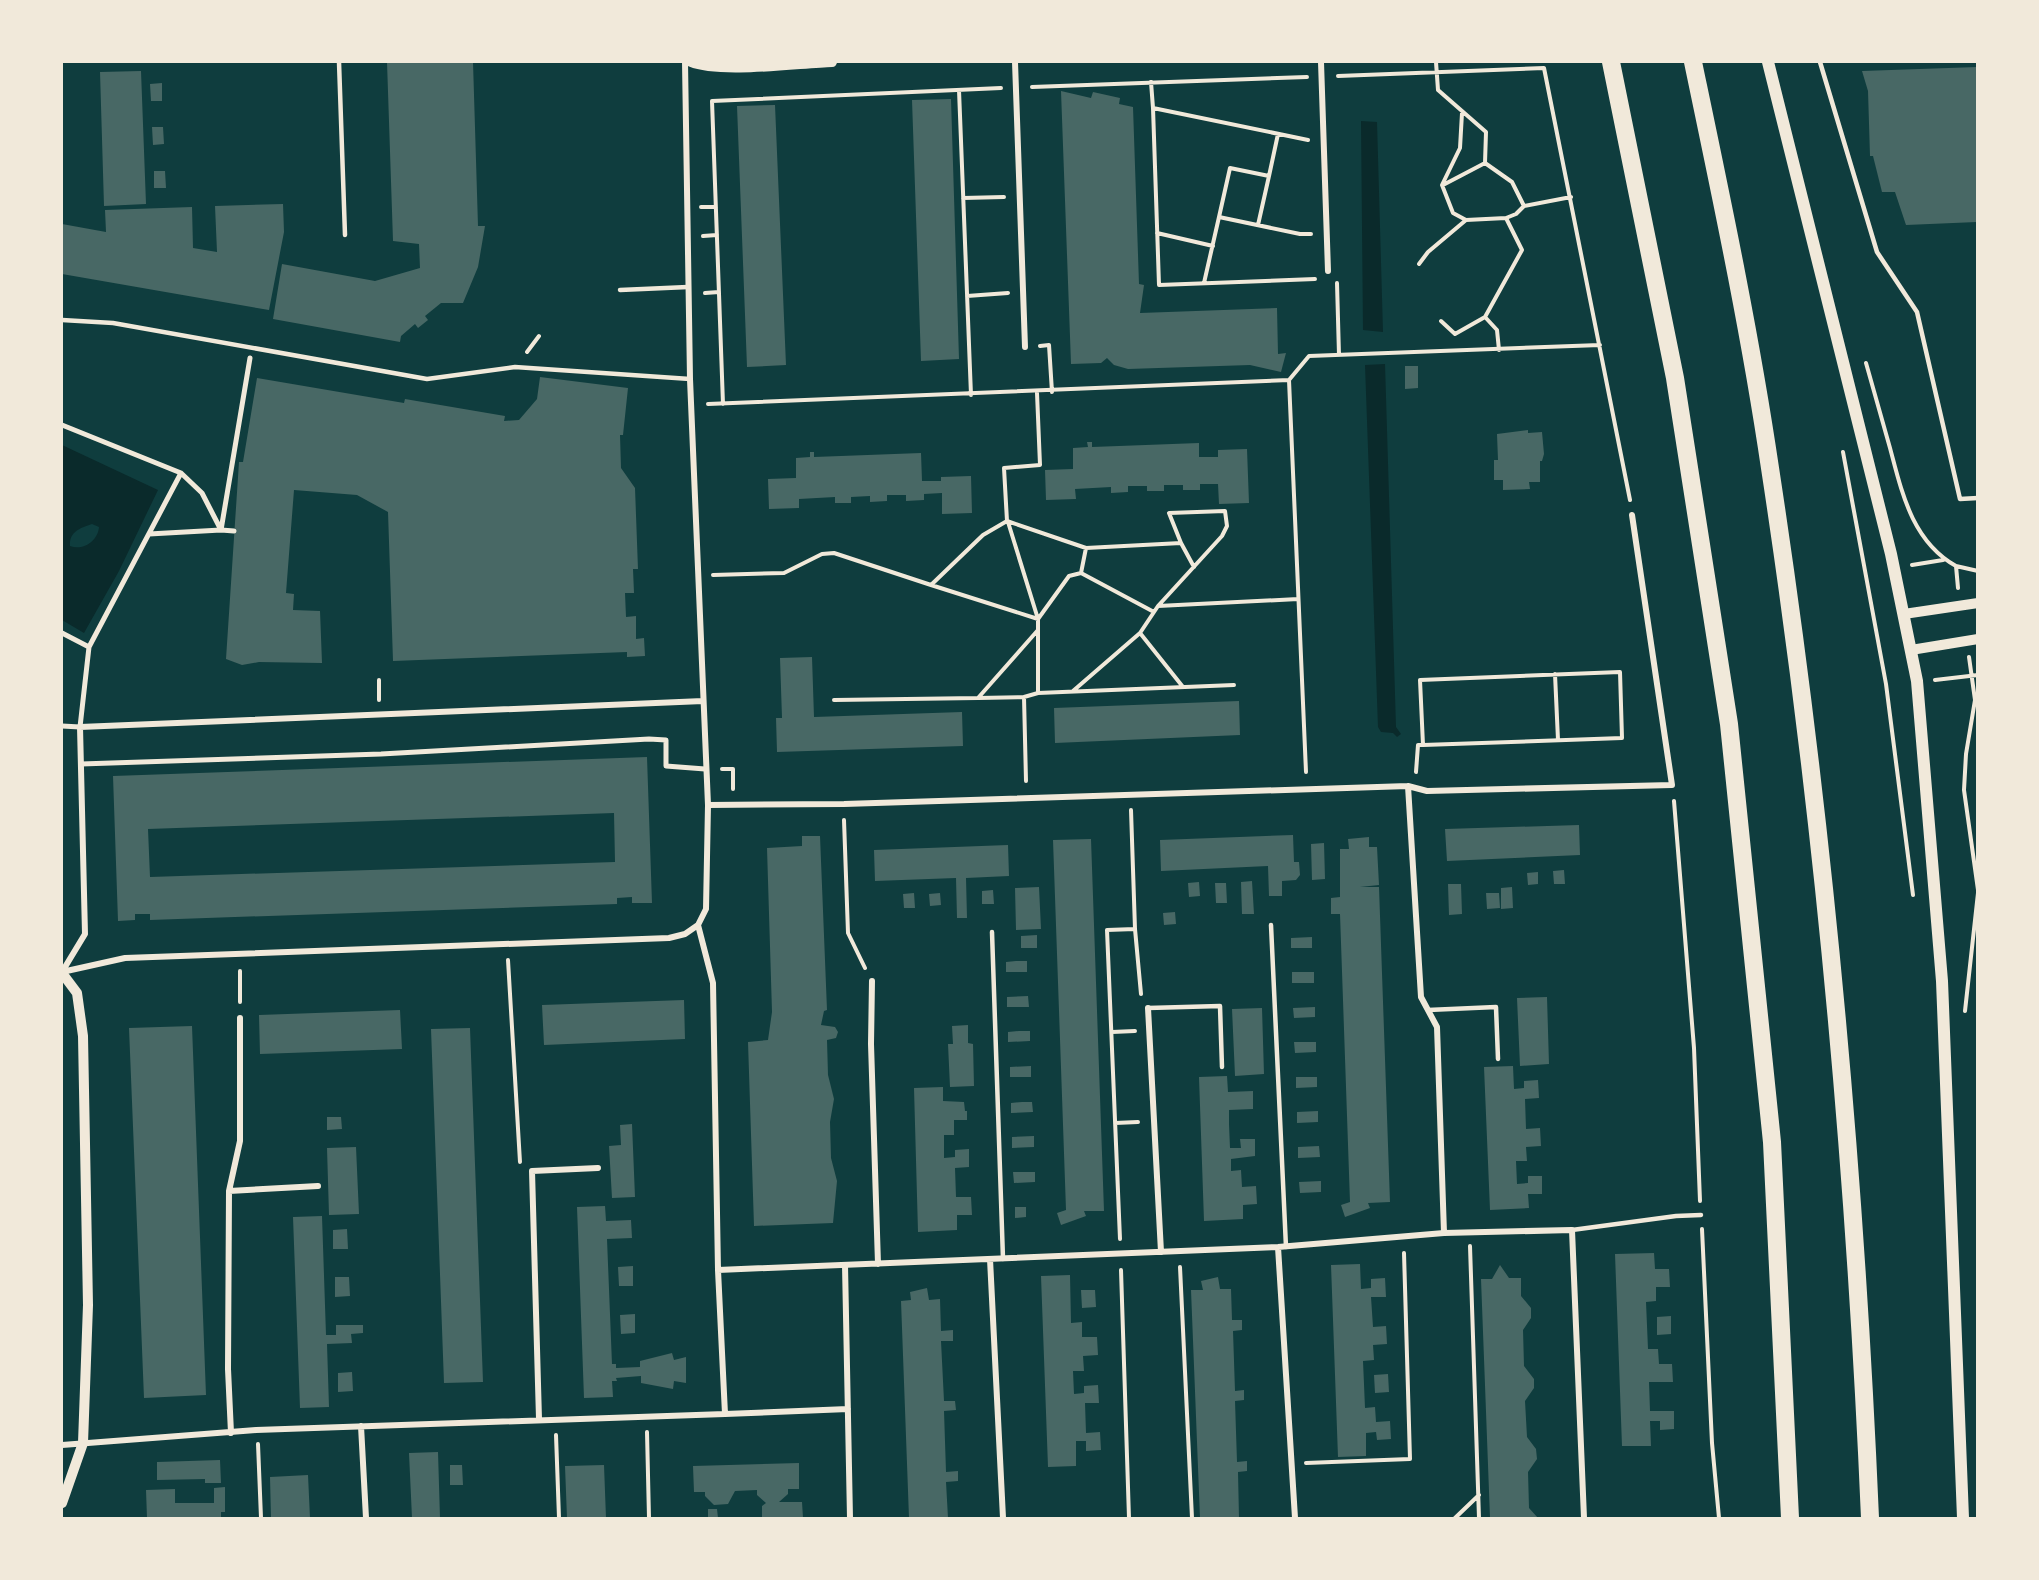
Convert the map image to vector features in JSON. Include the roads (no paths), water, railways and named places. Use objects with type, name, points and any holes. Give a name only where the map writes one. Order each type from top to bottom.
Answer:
[{"type":"highway","points":[[1611,62],[1676,378],[1729,724],[1772,1142],[1790,1518]]},
{"type":"highway","points":[[1693,62],[1722,201],[1770,466],[1820,851],[1853,1218],[1870,1518]]},
{"type":"main road","points":[[1768,62],[1904,614],[1918,692],[1942,981],[1964,1518]]},
{"type":"street","points":[[62,972],[125,958],[669,939],[685,934],[698,925],[706,909],[708,805],[690,379],[685,62]]},
{"type":"street","points":[[691,62],[702,65],[832,62]]},
{"type":"street","points":[[1015,62],[1025,347]]},
{"type":"street","points":[[1321,62],[1328,271]]},
{"type":"street","points":[[221,530],[250,358]]},
{"type":"street","points":[[62,424],[181,473],[202,493],[221,530]]},
{"type":"street","points":[[62,972],[85,934],[80,727],[89,647],[181,473]]},
{"type":"street","points":[[708,805],[844,804],[1307,788],[1408,786],[1427,791],[1672,785],[1632,515]]},
{"type":"street","points":[[149,534],[234,531]]},
{"type":"street","points":[[1904,614],[1977,603]]},
{"type":"street","points":[[62,633],[89,647]]},
{"type":"street","points":[[1911,650],[1977,639]]},
{"type":"street","points":[[62,726],[703,701]]},
{"type":"street","points":[[81,764],[381,754],[649,739],[666,740],[666,766],[705,769]]},
{"type":"street","points":[[1408,786],[1421,997],[1437,1027],[1444,1233]]},
{"type":"street","points":[[698,925],[713,983],[718,1270],[725,1414]]},
{"type":"street","points":[[62,972],[77,993],[83,1036],[88,1305],[83,1443],[62,1503]]},
{"type":"street","points":[[872,981],[871,1044],[878,1264]]},
{"type":"street","points":[[1148,1008],[1161,1252]]},
{"type":"street","points":[[231,1433],[228,1369],[229,1191],[240,1141],[240,1018]]},
{"type":"street","points":[[539,1419],[532,1170],[598,1168]]},
{"type":"street","points":[[229,1191],[318,1186]]},
{"type":"street","points":[[718,1270],[1286,1247],[1444,1233],[1572,1230],[1584,1518]]},
{"type":"street","points":[[1278,1247],[1295,1518]]},
{"type":"street","points":[[990,1259],[1003,1518]]},
{"type":"street","points":[[845,1265],[850,1518]]},
{"type":"street","points":[[62,1445],[256,1430],[848,1409]]},
{"type":"street","points":[[361,1426],[366,1518]]},
{"type":"lane","points":[[339,62],[345,235]]},
{"type":"lane","points":[[1820,62],[1877,252],[1917,312],[1959,499],[1977,498]]},
{"type":"lane","points":[[620,290],[688,287]]},
{"type":"lane","points":[[62,320],[113,323],[427,379],[515,367],[690,379]]},
{"type":"lane","points":[[1271,925],[1286,1247]]},
{"type":"lane","points":[[992,932],[1003,1258]]},
{"type":"lane","points":[[1148,1008],[1220,1006],[1222,1067]]},
{"type":"lane","points":[[1428,1010],[1496,1007],[1498,1059]]},
{"type":"lane","points":[[1572,1230],[1701,1215]]},
{"type":"water","points":[[1361,121],[1377,122],[1383,332],[1363,330]]},
{"type":"water","points":[[1385,364],[1396,727],[1401,734],[1397,737],[1393,733],[1381,732],[1378,727],[1365,365]]},
{"type":"water","points":[[62,445],[158,490],[119,571],[84,633],[62,620]],"holes":[[[92,524],[99,527],[96,537],[89,544],[80,547],[70,546],[71,537],[80,529]]]}]
